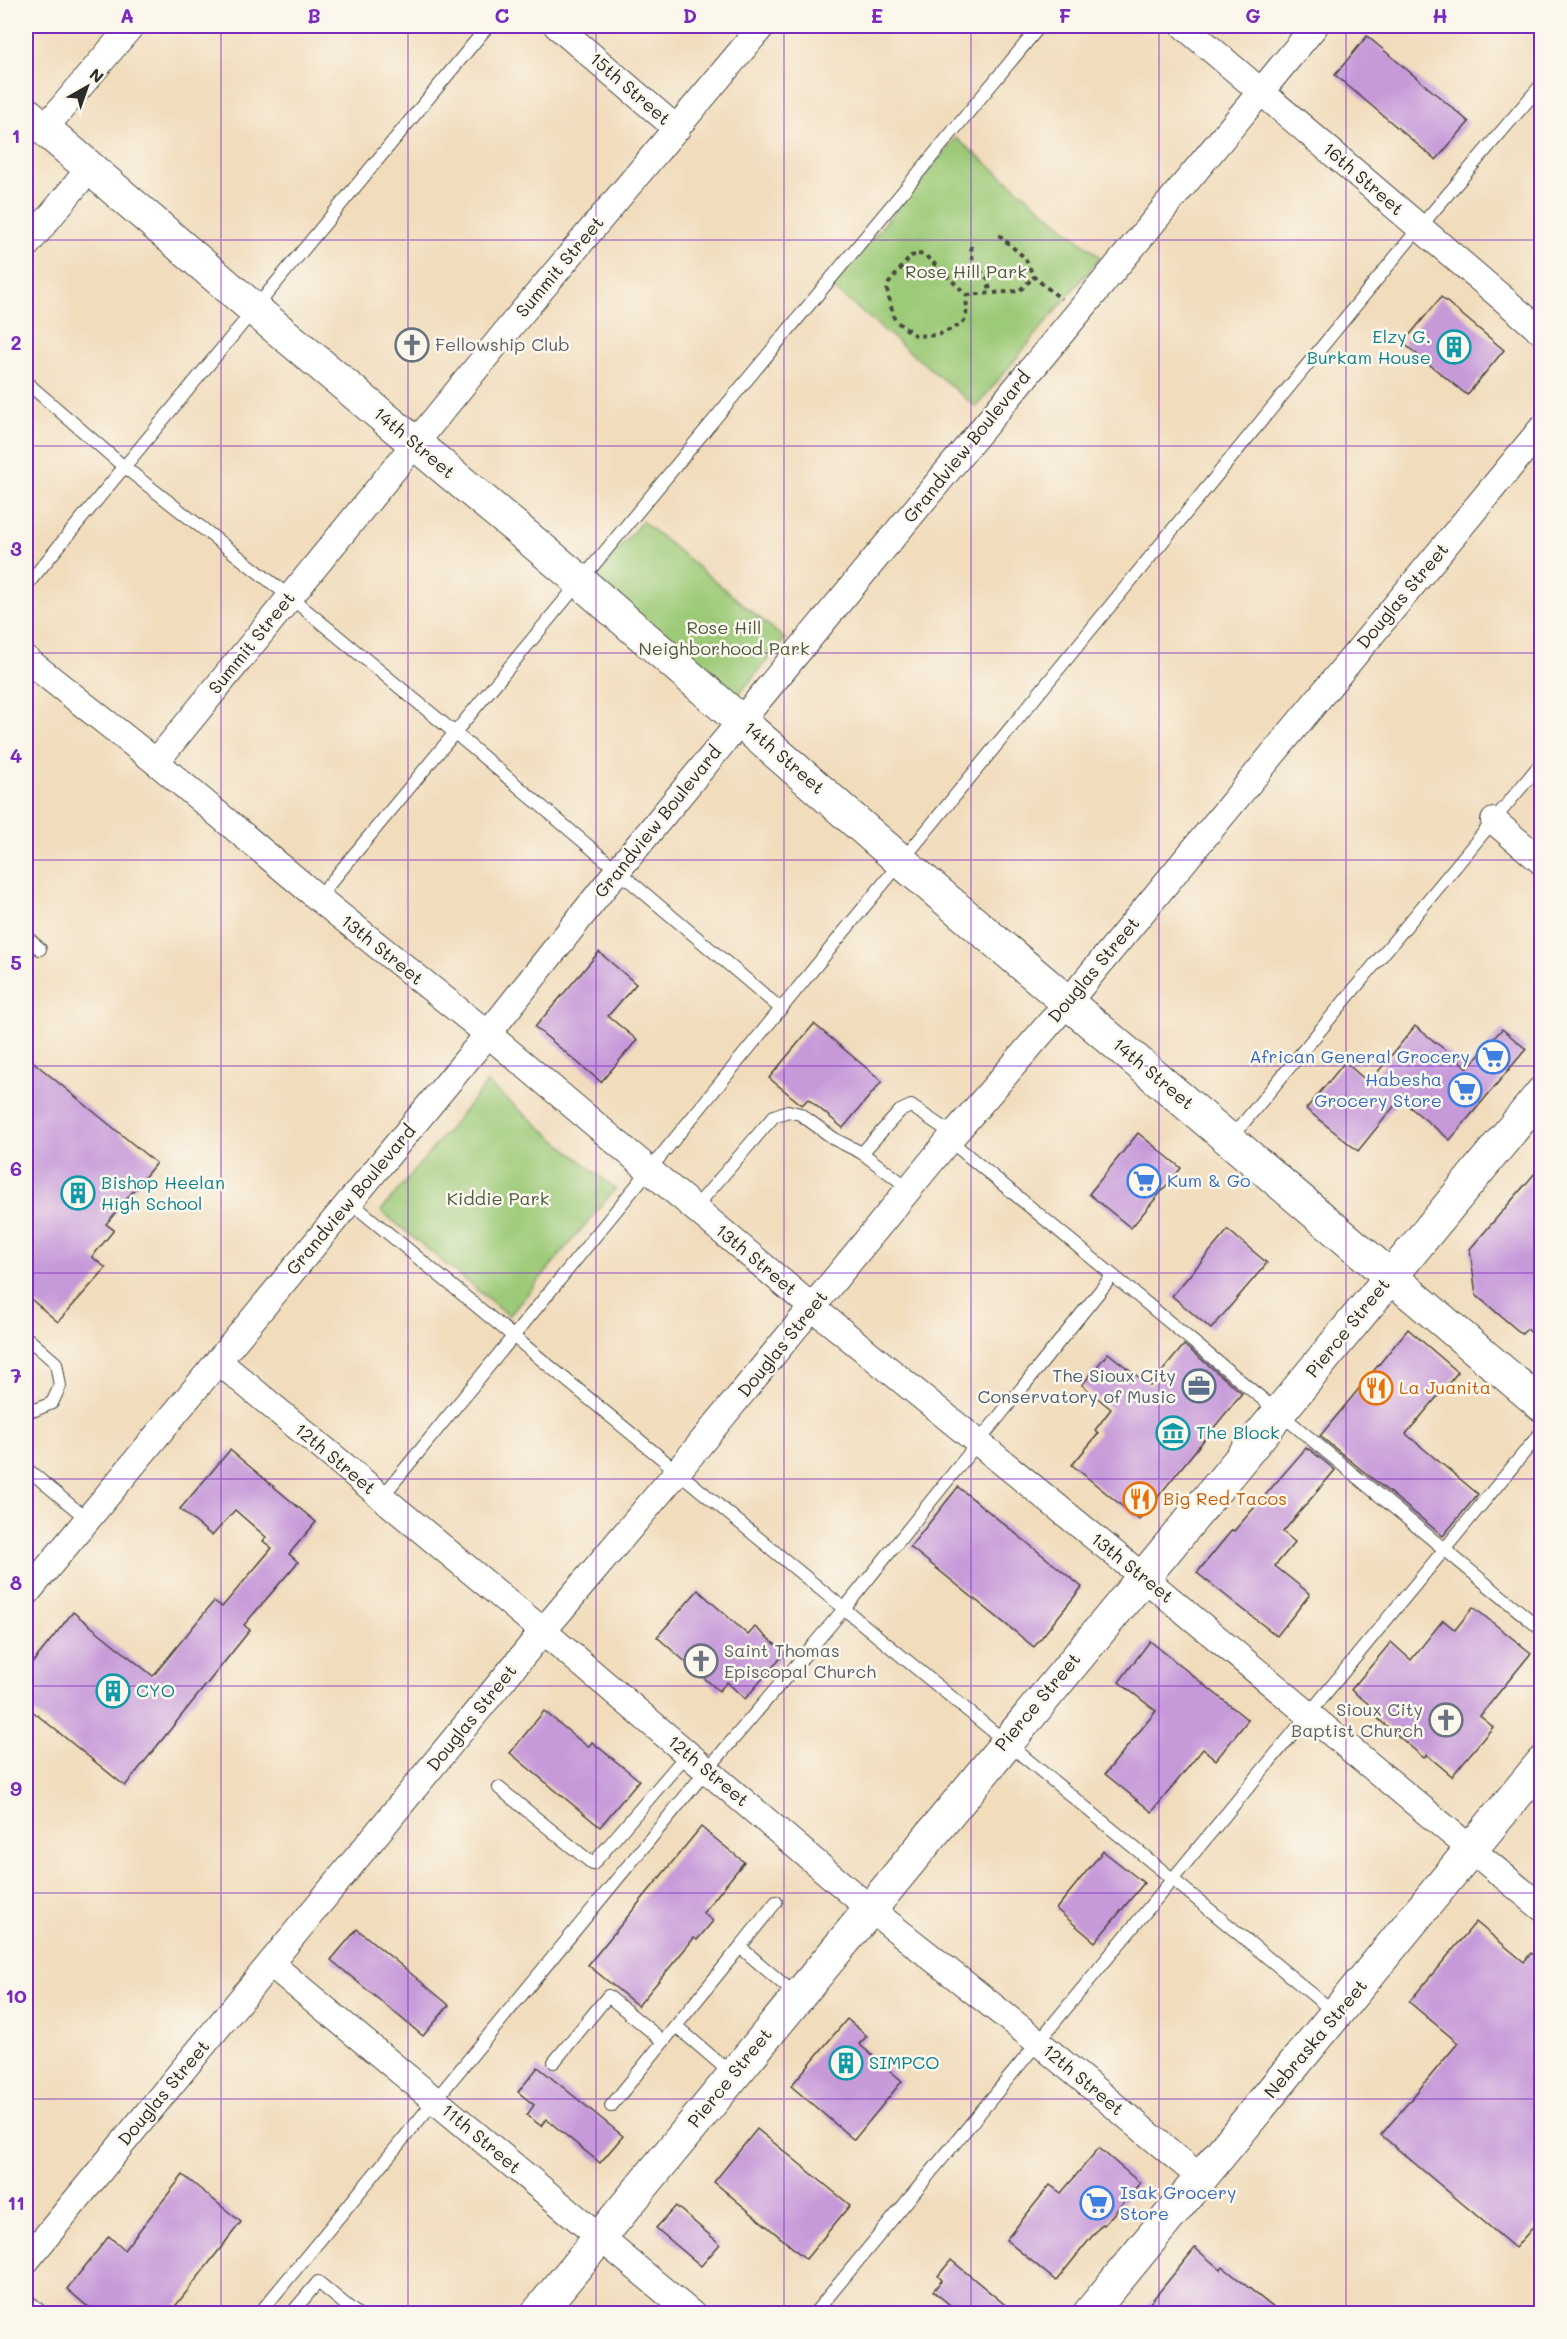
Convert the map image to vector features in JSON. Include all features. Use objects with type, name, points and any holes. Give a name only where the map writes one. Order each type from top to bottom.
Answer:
[{"type":"main road","name":"14th Street","points":[[35,121],[254,309],[581,582],[902,862],[1542,1405]]},
{"type":"main road","name":"Pierce Street","points":[[537,2313],[1542,1093]]},
{"type":"main road","name":"Nebraska Street","points":[[1089,2313],[1542,1764]]},
{"type":"street","points":[[35,121],[131,26]]},
{"type":"street","name":"15th Street","points":[[557,26],[677,129]]},
{"type":"street","name":"Summit Street","points":[[156,762],[415,444],[762,26]]},
{"type":"street","name":"16th Street","points":[[1184,26],[1542,332]]},
{"type":"street","name":"Grandview Boulevard","points":[[26,1594],[488,1034],[617,871],[741,720],[1315,26]]},
{"type":"street","points":[[26,246],[89,169]]},
{"type":"street","name":"Douglas Street","points":[[26,2261],[543,1631],[813,1308],[951,1137],[1068,1002],[1542,428]]},
{"type":"street","name":"13th Street","points":[[26,659],[156,762],[318,898],[488,1034],[649,1172],[977,1444],[1142,1576],[1542,1908]]},
{"type":"street","points":[[1494,821],[1542,862]]},
{"type":"street","name":"12th Street","points":[[218,1361],[543,1631],[869,1908],[1038,2042],[1201,2178]]},
{"type":"street","name":"11th Street","points":[[271,1964],[692,2313]]},
{"type":"street","points":[[26,2308],[33,2313]]},
{"type":"lane","points":[[26,586],[488,26]]},
{"type":"lane","points":[[318,898],[1040,26]]},
{"type":"lane","points":[[382,1497],[1419,228],[1542,84]]},
{"type":"lane","points":[[26,382],[123,466],[290,597],[455,733],[780,1008]]},
{"type":"lane","points":[[1230,1139],[1542,762]]},
{"type":"lane","points":[[26,936],[40,948]]},
{"type":"lane","points":[[862,1153],[900,1111],[911,1106],[951,1137],[1277,1414],[1542,1630]]},
{"type":"lane","points":[[694,1209],[774,1116],[788,1111],[800,1114],[836,1140],[862,1153],[910,1189]]},
{"type":"lane","points":[[350,1202],[1336,2014]]},
{"type":"lane","points":[[499,1788],[593,1864],[697,1762],[844,1609],[1112,1276]]},
{"type":"lane","points":[[26,1337],[56,1363],[60,1386],[52,1403],[35,1410],[26,1408]]},
{"type":"lane","points":[[814,2313],[1542,1431]]},
{"type":"lane","points":[[26,1468],[87,1519]]},
{"type":"lane","points":[[259,2313],[436,2101],[697,1762]]},
{"type":"lane","points":[[611,2106],[776,1902]]},
{"type":"lane","points":[[740,1947],[797,1996]]},
{"type":"lane","points":[[554,2062],[608,1996],[663,2041]]},
{"type":"lane","points":[[676,2026],[733,2074]]},
{"type":"lane","points":[[291,2313],[318,2282],[357,2313]]},
{"type":"path","points":[[999,235],[1025,258],[1034,277],[1078,312]]},
{"type":"path","points":[[970,246],[973,263],[988,279],[990,293]]},
{"type":"path","points":[[967,295],[966,319],[960,326],[938,335],[916,336],[894,318],[886,290],[911,256],[918,254],[925,255],[967,295],[1019,291],[1034,277]]},
{"type":"green space","name":"Rose Hill Park","points":[[956,138],[1100,257],[976,407],[832,287]]},
{"type":"green space","name":"Rose Hill Neighborhood Park","points":[[642,521],[785,639],[736,698],[594,580]]},
{"type":"green space","name":"Kiddie Park","points":[[487,1083],[615,1189],[509,1316],[381,1211]]},
{"type":"building","points":[[1367,36],[1469,122],[1436,160],[1335,75]]},
{"type":"building","name":"Elzy G. Burkam House","points":[[1441,297],[1504,350],[1467,395],[1403,343]]},
{"type":"building","points":[[599,952],[636,984],[608,1016],[637,1040],[601,1082],[535,1027]]},
{"type":"building","points":[[814,1024],[882,1081],[843,1128],[808,1099],[802,1105],[769,1078]]},
{"type":"building","points":[[1415,1026],[1468,1068],[1502,1029],[1526,1049],[1450,1140],[1400,1099],[1358,1151],[1306,1109],[1345,1062],[1369,1083]]},
{"type":"building","name":"Bishop Heelan High School","points":[[26,1056],[156,1163],[106,1224],[114,1230],[92,1257],[106,1268],[58,1322],[26,1295]]},
{"type":"building","points":[[1138,1133],[1181,1168],[1131,1228],[1089,1194]]},
{"type":"building","points":[[1542,1165],[1542,1236],[1537,1242],[1542,1341],[1527,1329],[1522,1334],[1476,1295],[1470,1249]]},
{"type":"building","points":[[1228,1230],[1267,1263],[1211,1329],[1172,1296]]},
{"type":"building","points":[[1408,1329],[1458,1372],[1406,1434],[1478,1494],[1443,1536],[1320,1436]]},
{"type":"building","points":[[1184,1345],[1242,1393],[1139,1520],[1072,1465],[1099,1433],[1095,1430],[1111,1409],[1082,1385],[1108,1353],[1150,1386]]},
{"type":"building","points":[[1306,1448],[1335,1470],[1283,1532],[1295,1542],[1275,1566],[1310,1594],[1277,1636],[1197,1573],[1232,1530],[1234,1531]]},
{"type":"building","name":"CYO","points":[[230,1450],[316,1522],[289,1554],[298,1562],[244,1625],[250,1630],[125,1786],[26,1706],[26,1671],[73,1612],[153,1676],[214,1601],[222,1607],[272,1548],[263,1541],[266,1537],[235,1510],[212,1536],[180,1509]]},
{"type":"building","points":[[958,1487],[1082,1587],[1034,1647],[910,1547]]},
{"type":"building","points":[[698,1590],[748,1635],[755,1627],[785,1653],[745,1699],[727,1682],[719,1691],[657,1637]]},
{"type":"building","points":[[1473,1607],[1531,1653],[1480,1716],[1493,1727],[1452,1776],[1427,1755],[1424,1758],[1376,1717],[1380,1713],[1351,1690],[1391,1642],[1411,1660],[1443,1620],[1455,1630]]},
{"type":"building","points":[[1150,1641],[1248,1720],[1216,1760],[1203,1749],[1152,1812],[1105,1774],[1156,1711],[1119,1682]]},
{"type":"building","points":[[544,1711],[588,1747],[592,1742],[639,1780],[600,1827],[510,1753]]},
{"type":"building","points":[[701,1827],[744,1862],[703,1913],[713,1921],[697,1940],[694,1938],[638,2006],[588,1965]]},
{"type":"building","points":[[1103,1851],[1144,1883],[1095,1942],[1056,1909]]},
{"type":"building","points":[[1476,1922],[1524,1962],[1531,1953],[1542,1962],[1542,2217],[1515,2248],[1381,2135],[1458,2043],[1409,2002]]},
{"type":"building","points":[[357,1929],[449,2005],[423,2036],[331,1960]]},
{"type":"building","name":"SIMPCO","points":[[847,2019],[867,2036],[859,2044],[902,2081],[854,2140],[791,2086]]},
{"type":"building","points":[[538,2067],[623,2136],[600,2163],[546,2119],[541,2126],[527,2115],[534,2105],[518,2092]]},
{"type":"building","points":[[757,2129],[850,2205],[806,2259],[714,2182]]},
{"type":"building","points":[[1099,2148],[1140,2183],[1104,2225],[1102,2224],[1056,2281],[1006,2240],[1050,2185],[1061,2193]]},
{"type":"building","points":[[183,2175],[241,2222],[170,2313],[95,2313],[67,2289],[109,2236],[124,2250]]},
{"type":"building","points":[[676,2206],[720,2244],[701,2266],[656,2228]]},
{"type":"building","points":[[1195,2248],[1221,2270],[1223,2267],[1280,2313],[1142,2313]]},
{"type":"building","points":[[951,2260],[1015,2313],[960,2313],[933,2291],[942,2280],[938,2276]]},
{"type":"place","name":"Fellowship Club","points":[[412,345]]},
{"type":"place","name":"Elzy G. Burkam House","points":[[1454,347]]},
{"type":"place","name":"African General Grocery","points":[[1493,1057]]},
{"type":"place","name":"Habesha Grocery Store","points":[[1465,1090]]},
{"type":"place","name":"Kum & Go","points":[[1144,1181]]},
{"type":"place","name":"Bishop Heelan High School","points":[[78,1193]]},
{"type":"place","name":"The Sioux City Conservatory of Music","points":[[1199,1386]]},
{"type":"place","name":"La Juanita","points":[[1376,1388]]},
{"type":"place","name":"The Block","points":[[1173,1433]]},
{"type":"place","name":"Big Red Tacos","points":[[1140,1499]]},
{"type":"place","name":"Saint Thomas Episcopal Church","points":[[701,1661]]},
{"type":"place","name":"CYO","points":[[113,1691]]},
{"type":"place","name":"Sioux City Baptist Church","points":[[1446,1720]]},
{"type":"place","name":"SIMPCO","points":[[846,2063]]},
{"type":"place","name":"Isak Grocery Store","points":[[1097,2203]]}]
